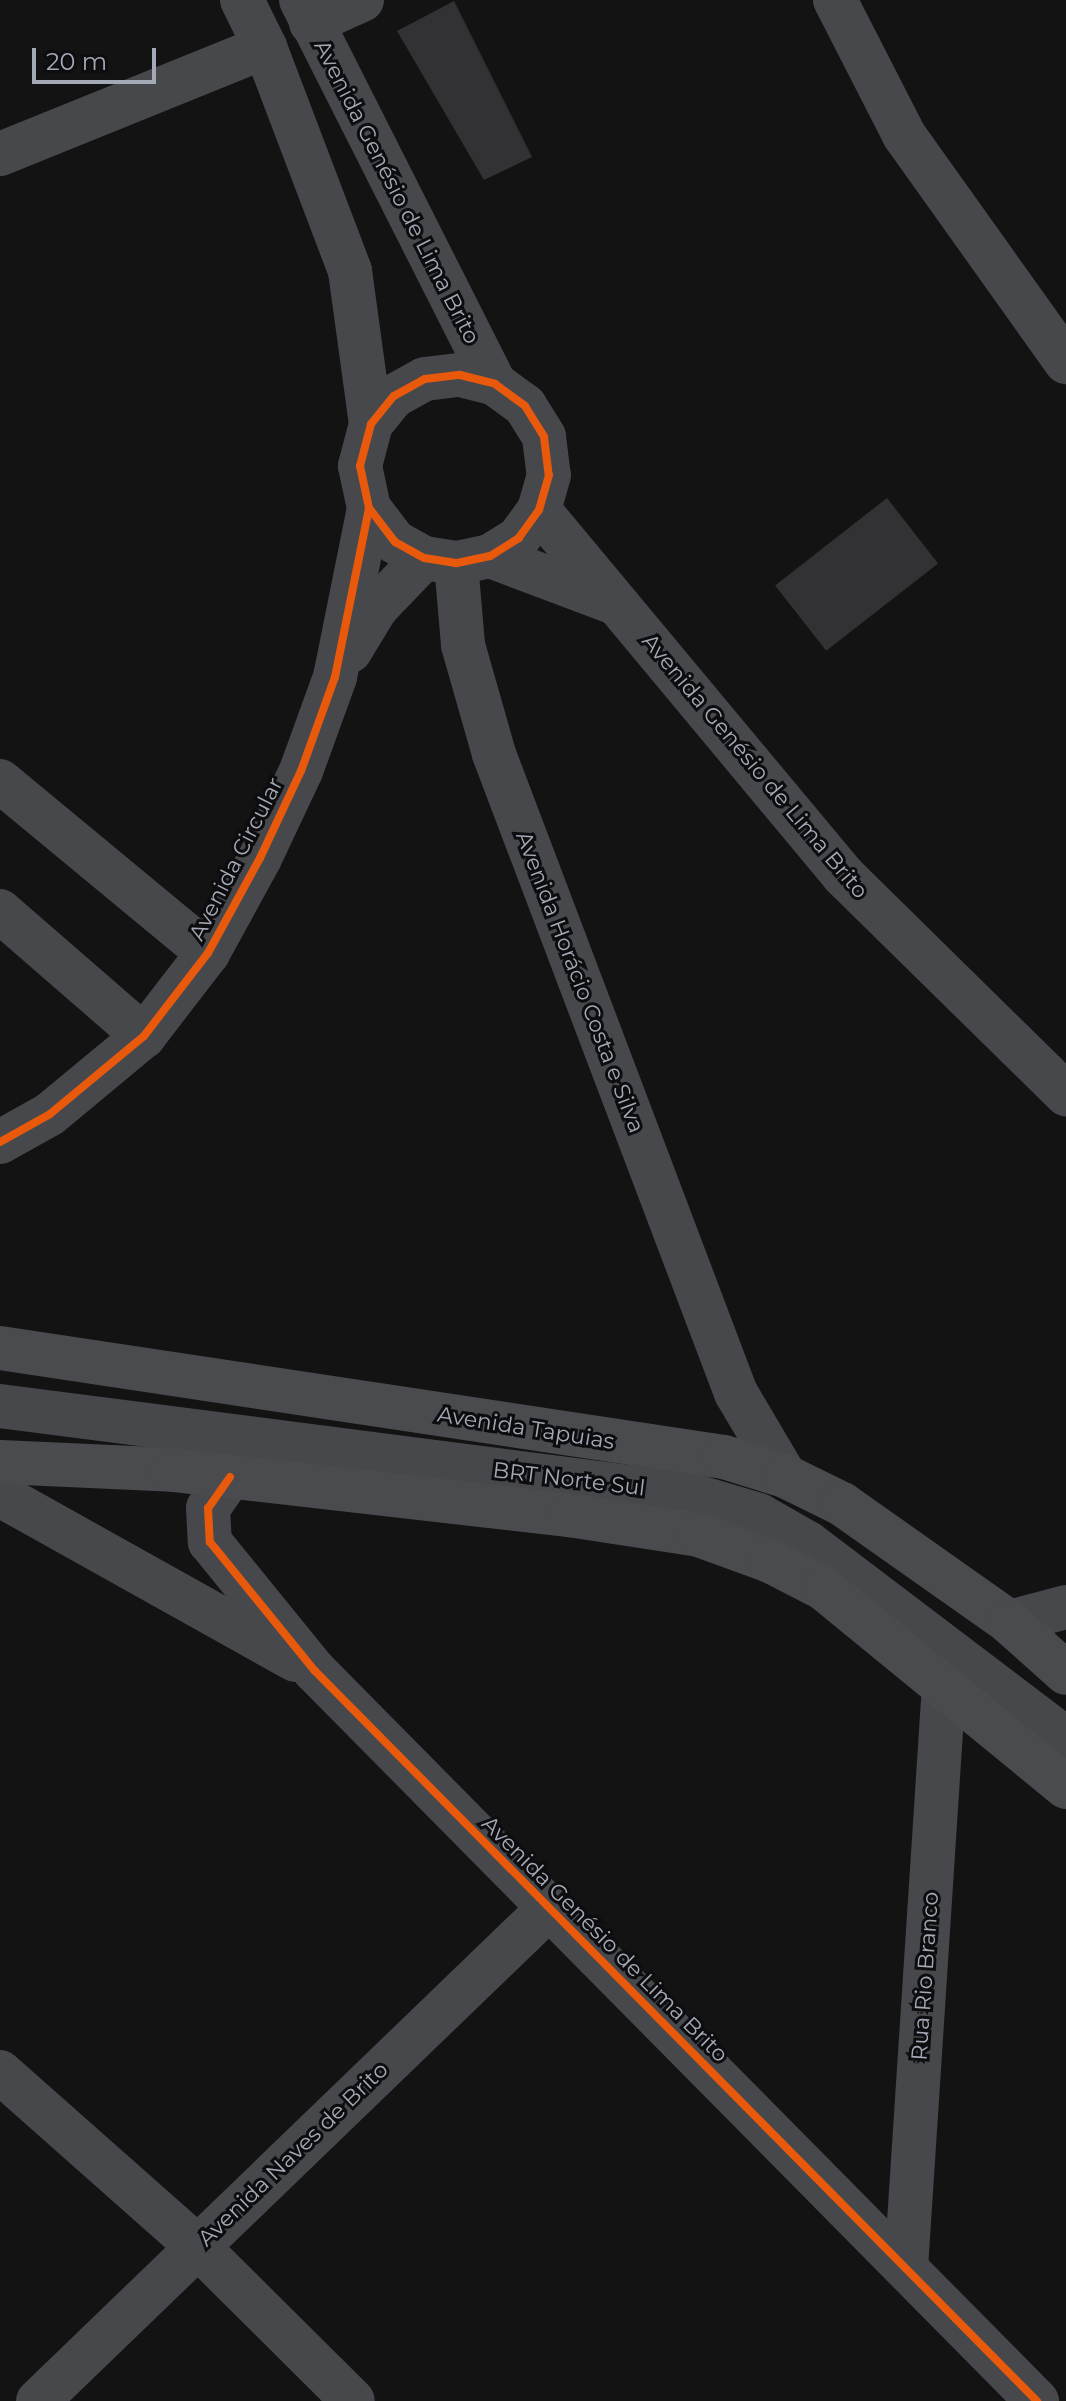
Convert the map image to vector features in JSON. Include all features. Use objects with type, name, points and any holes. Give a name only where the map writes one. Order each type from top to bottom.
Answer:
[{"type":"main road","name":"Avenida Tapuias","points":[[0,1348],[724,1457],[785,1476],[842,1504],[1009,1622]]},
{"type":"main road","points":[[0,1462],[230,1477],[569,1515],[699,1535],[770,1561],[823,1588],[1066,1787]]},
{"type":"main road","points":[[1009,1622],[1066,1673]]},
{"type":"street","points":[[242,0],[265,47],[350,271],[371,424],[360,466],[369,508],[395,542],[457,559],[519,538],[539,510],[549,475],[544,437],[525,406],[495,384],[460,375],[425,379],[394,396],[371,424]]},
{"type":"street","points":[[306,12],[362,0]]},
{"type":"street","points":[[835,0],[904,135],[1066,362]]},
{"type":"street","name":"Avenida Genésio de Lima Brito","points":[[306,12],[495,384]]},
{"type":"street","points":[[0,154],[265,47]]},
{"type":"street","name":"Avenida Circular","points":[[0,1142],[50,1114],[144,1036],[208,953],[301,771],[335,677],[369,508]]},
{"type":"street","name":"Avenida Genésio de Lima Brito","points":[[539,510],[843,875],[1066,1094]]},
{"type":"street","name":"Avenida Genésio de Lima Brito","points":[[457,559],[617,604]]},
{"type":"street","name":"Avenida Circular","points":[[335,677],[376,608],[457,559]]},
{"type":"street","name":"Avenida Horácio Costa e Silva","points":[[457,559],[463,645],[494,754],[736,1393],[785,1476]]},
{"type":"street","points":[[0,781],[208,953]]},
{"type":"street","points":[[0,911],[144,1036]]},
{"type":"street","points":[[724,1457],[736,1393]]},
{"type":"street","name":"BRT Norte Sul","points":[[0,1406],[692,1495],[732,1507],[808,1543],[1066,1739]]},
{"type":"street","name":"Avenida Genésio de Lima Brito","points":[[230,1477],[208,1508],[210,1542],[315,1671],[1037,2401]]},
{"type":"street","name":"Avenida Genésio de Lima Brito","points":[[0,1495],[315,1671]]},
{"type":"street","points":[[1009,1622],[1066,1607]]},
{"type":"street","name":"Rua Rio Branco","points":[[906,2268],[944,1685]]},
{"type":"street","name":"Avenida Naves de Brito","points":[[38,2401],[549,1908]]},
{"type":"street","points":[[0,2072],[198,2247],[353,2401]]},
{"type":"building","points":[[454,1],[532,157],[484,180],[397,31]]},
{"type":"building","points":[[887,498],[938,563],[826,651],[775,585]]},
{"type":"cycle path","points":[[0,1142],[50,1114],[144,1036],[208,953],[260,858],[301,771],[335,677],[369,508],[360,466],[371,424],[394,396],[425,379],[460,375],[495,384],[525,406],[544,437],[549,475],[539,510],[519,538],[490,556],[456,563],[424,558],[395,542],[369,508]]},
{"type":"cycle path","points":[[230,1477],[208,1508],[210,1542],[315,1671],[1037,2401]]}]
